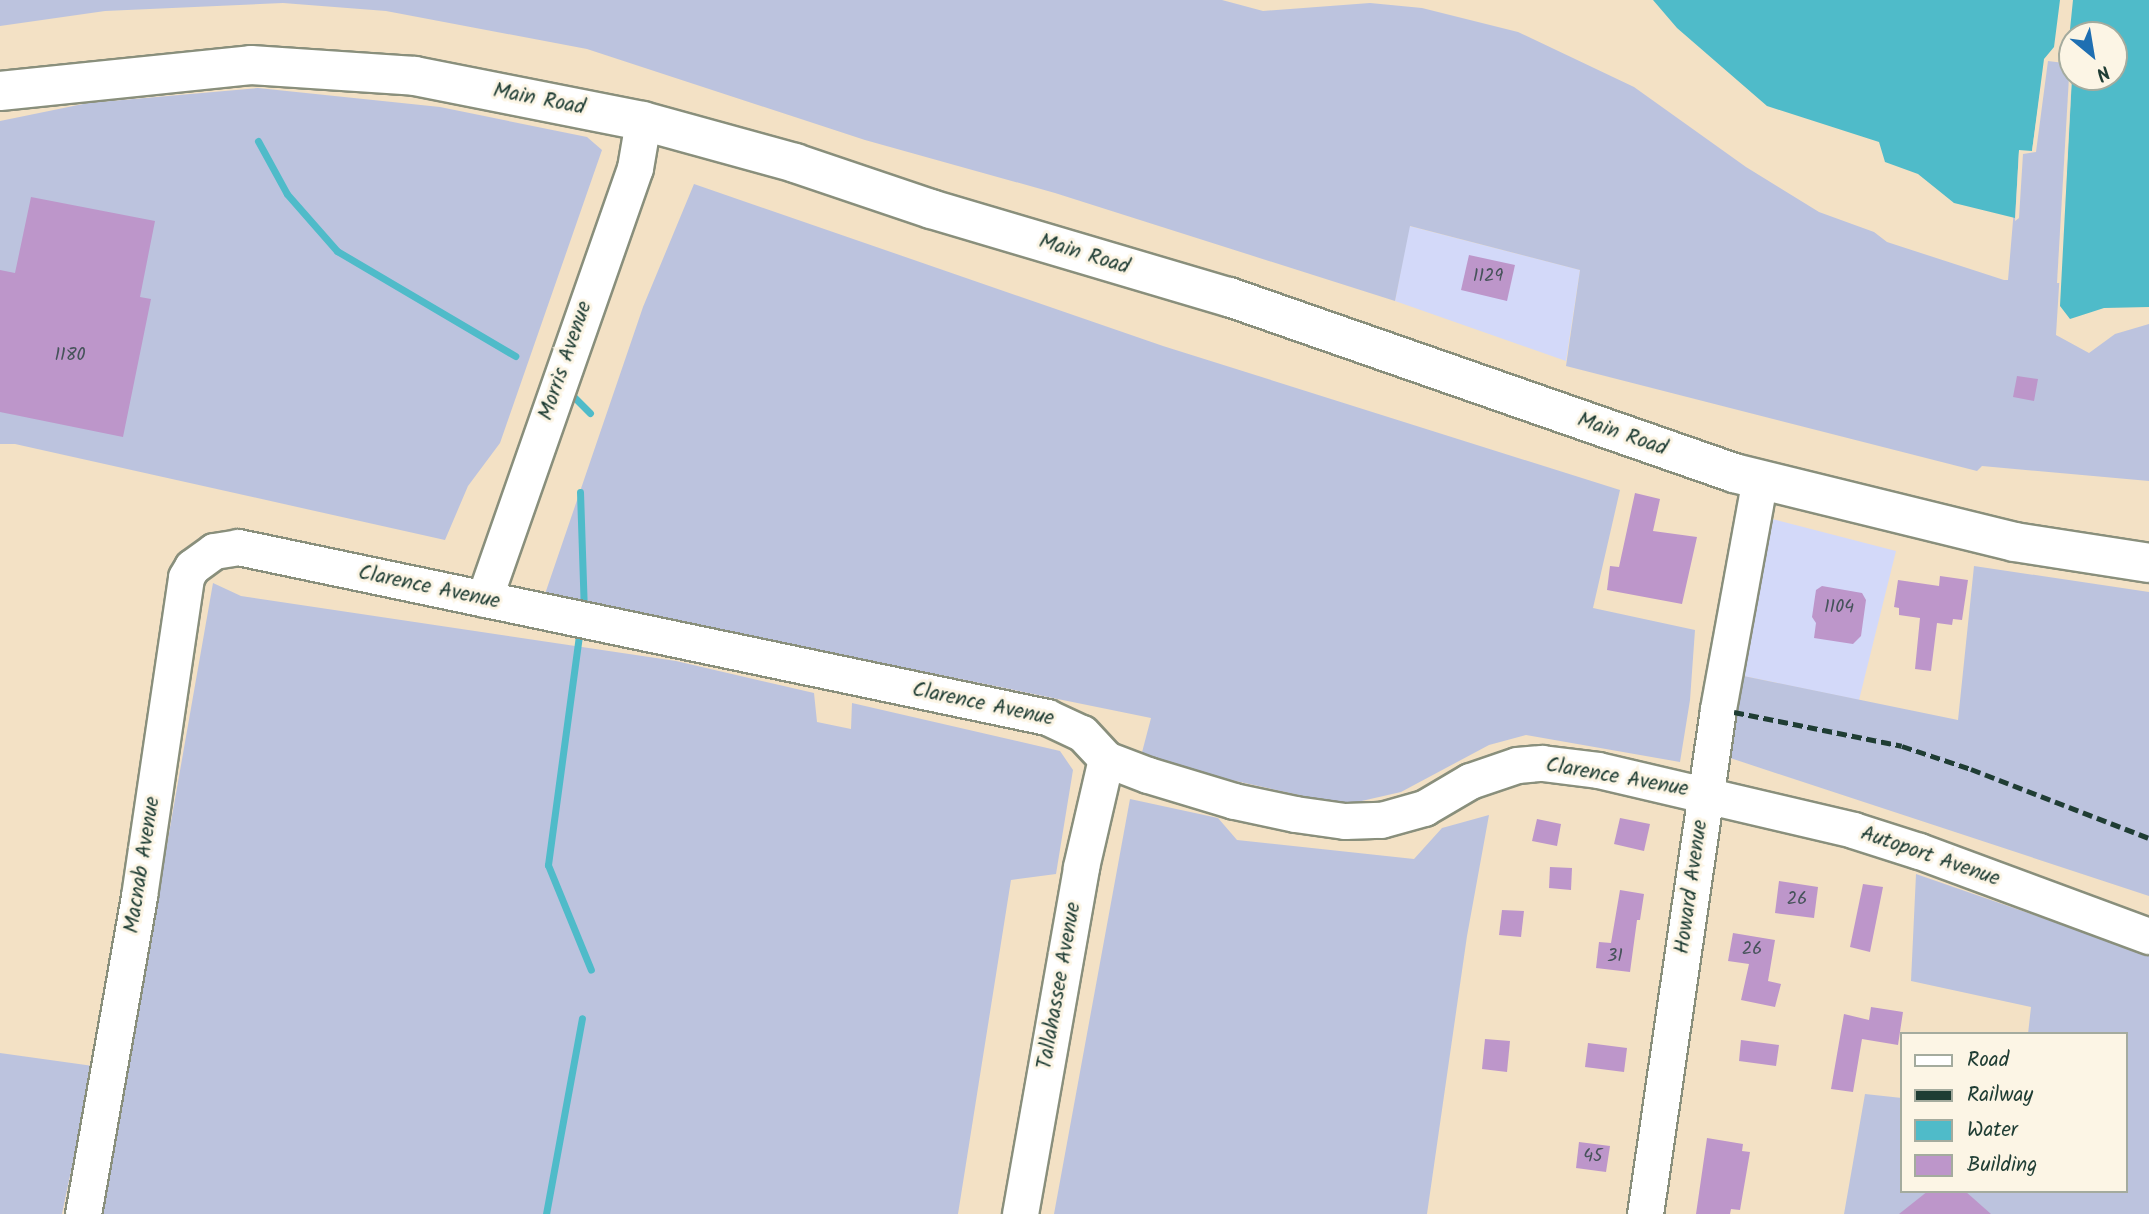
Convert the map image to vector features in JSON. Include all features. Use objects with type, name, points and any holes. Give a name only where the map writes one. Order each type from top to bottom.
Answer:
[{"type":"main road","name":"Main Road","points":[[0,91],[251,65],[415,76],[643,121],[795,163],[931,209],[1229,297],[1734,473],[2014,542],[2149,563]]},
{"type":"street","name":"Morris Avenue","points":[[484,599],[635,168],[643,121]]},
{"type":"street","name":"Howard Avenue","points":[[1645,1214],[1706,794],[1760,479]]},
{"type":"street","name":"Clarence Avenue","points":[[238,547],[1047,717],[1082,733],[1106,759],[1234,801],[1345,821],[1381,820],[1407,814],[1432,805],[1493,771],[1542,763],[1598,771],[1706,794]]},
{"type":"street","name":"Macnab Avenue","points":[[83,1214],[139,896],[186,577],[192,566],[214,551],[238,547]]},
{"type":"street","name":"Tallahassee Avenue","points":[[1020,1214],[1081,867],[1106,759]]},
{"type":"street","name":"Autoport Avenue","points":[[1706,794],[1853,830],[1919,851],[2149,936]]},
{"type":"shaded area","points":[[0,0],[1222,0],[1263,11],[1370,3],[1422,8],[1518,32],[1634,87],[1746,167],[1819,212],[1874,232],[1887,242],[2004,280],[2008,280],[2019,150],[2032,151],[2044,59],[2054,47],[2058,50],[2058,91],[2071,91],[2056,335],[2089,353],[2115,334],[2149,324],[2149,481],[1982,466],[1977,471],[1566,366],[1580,270],[1410,226],[1395,301],[1055,193],[865,140],[587,49],[386,11],[283,3],[105,11],[0,26]]},
{"type":"shaded area","points":[[258,88],[440,107],[587,137],[602,150],[500,443],[468,486],[445,540],[15,444],[0,444],[0,121],[88,103]]},
{"type":"shaded area","points":[[694,184],[1163,346],[1620,490],[1593,608],[1695,630],[1690,700],[1680,762],[1526,735],[1489,745],[1401,792],[1344,805],[1140,760],[1151,718],[545,594],[643,307]]},
{"type":"shaded area","points":[[1409,226],[1580,270],[1566,361],[1395,301]]},
{"type":"shaded area","points":[[1757,515],[1896,551],[1859,700],[1729,673]]},
{"type":"shaded area","points":[[1974,566],[2149,592],[2149,896],[1712,752],[1729,673],[1958,720]]},
{"type":"shaded area","points":[[213,583],[241,596],[676,661],[814,693],[817,722],[851,729],[852,703],[1060,751],[1073,770],[1056,874],[1011,880],[958,1214],[102,1214]]},
{"type":"shaded area","points":[[1130,799],[1218,818],[1237,840],[1414,859],[1442,828],[1489,815],[1467,936],[1427,1214],[1054,1214]]},
{"type":"shaded area","points":[[1916,874],[2149,955],[2149,1214],[1844,1214],[1865,1094],[1900,1098],[1900,1193],[2128,1193],[2128,1032],[2028,1032],[2031,1007],[1911,981]]},
{"type":"shaded area","points":[[0,1053],[93,1066],[62,1214],[0,1214]]},
{"type":"water","points":[[1653,0],[2149,0],[2149,307],[2104,308],[2070,319],[2060,306],[2071,91],[2128,91],[2128,21],[2058,21],[2058,59],[2045,58],[2032,151],[2019,151],[2015,218],[1954,203],[1918,174],[1885,162],[1879,142],[1767,106],[1677,28]]},
{"type":"pier","points":[[2060,0],[2073,0],[2071,21],[2058,21],[2058,62],[2048,61],[2036,152],[2023,154],[2019,218],[2015,221],[2019,150],[2032,151],[2044,59],[2054,47]]},
{"type":"pier","points":[[2068,91],[2071,91],[2060,283],[2057,283]]},
{"type":"building","points":[[31,197],[155,221],[140,297],[151,299],[123,437],[0,412],[0,270],[15,273]]},
{"type":"building","points":[[1469,255],[1515,265],[1507,301],[1461,290]]},
{"type":"building","points":[[2017,376],[2038,379],[2034,401],[2013,397]]},
{"type":"building","points":[[1635,493],[1660,499],[1653,531],[1697,537],[1682,604],[1607,590],[1610,566],[1619,567]]},
{"type":"building","points":[[1940,576],[1968,580],[1962,620],[1953,619],[1952,625],[1937,623],[1931,671],[1915,669],[1920,618],[1899,615],[1899,608],[1894,607],[1898,580],[1939,586]]},
{"type":"building","points":[[1822,586],[1862,593],[1866,600],[1861,636],[1853,644],[1814,638],[1816,623],[1812,617],[1816,590]]},
{"type":"building","points":[[1620,818],[1650,824],[1644,851],[1614,844]]},
{"type":"building","points":[[1537,819],[1561,824],[1557,846],[1532,841]]},
{"type":"building","points":[[1550,867],[1572,868],[1571,890],[1549,888]]},
{"type":"building","points":[[1779,881],[1818,887],[1814,918],[1775,913]]},
{"type":"building","points":[[1863,884],[1883,887],[1870,952],[1850,947]]},
{"type":"building","points":[[1620,890],[1644,894],[1640,920],[1637,920],[1630,972],[1596,968],[1599,942],[1611,943]]},
{"type":"building","points":[[1502,910],[1524,911],[1521,937],[1499,935]]},
{"type":"building","points":[[1733,933],[1775,940],[1768,981],[1781,984],[1775,1007],[1741,1000],[1749,964],[1728,961]]},
{"type":"building","points":[[1871,1007],[1903,1012],[1898,1045],[1862,1039],[1853,1092],[1831,1089],[1844,1014],[1869,1020]]},
{"type":"building","points":[[1485,1039],[1510,1041],[1507,1072],[1482,1069]]},
{"type":"building","points":[[1741,1040],[1779,1045],[1776,1066],[1739,1061]]},
{"type":"building","points":[[1588,1043],[1627,1048],[1624,1072],[1585,1067]]},
{"type":"building","points":[[1707,1138],[1743,1144],[1742,1151],[1750,1152],[1740,1210],[1731,1209],[1730,1214],[1696,1214]]},
{"type":"building","points":[[1579,1142],[1610,1146],[1606,1172],[1576,1168]]},
{"type":"building","points":[[1925,1193],[1967,1193],[1991,1214],[1899,1214]]},
{"type":"waterway","points":[[258,141],[287,194],[337,251],[515,356]]},
{"type":"waterway","points":[[573,396],[590,413]]},
{"type":"waterway","points":[[580,492],[584,611]]},
{"type":"waterway","points":[[580,628],[548,865],[591,970]]},
{"type":"waterway","points":[[546,1214],[582,1018]]},
{"type":"railway","points":[[1734,712],[1902,746],[1971,769],[2149,838]]}]
